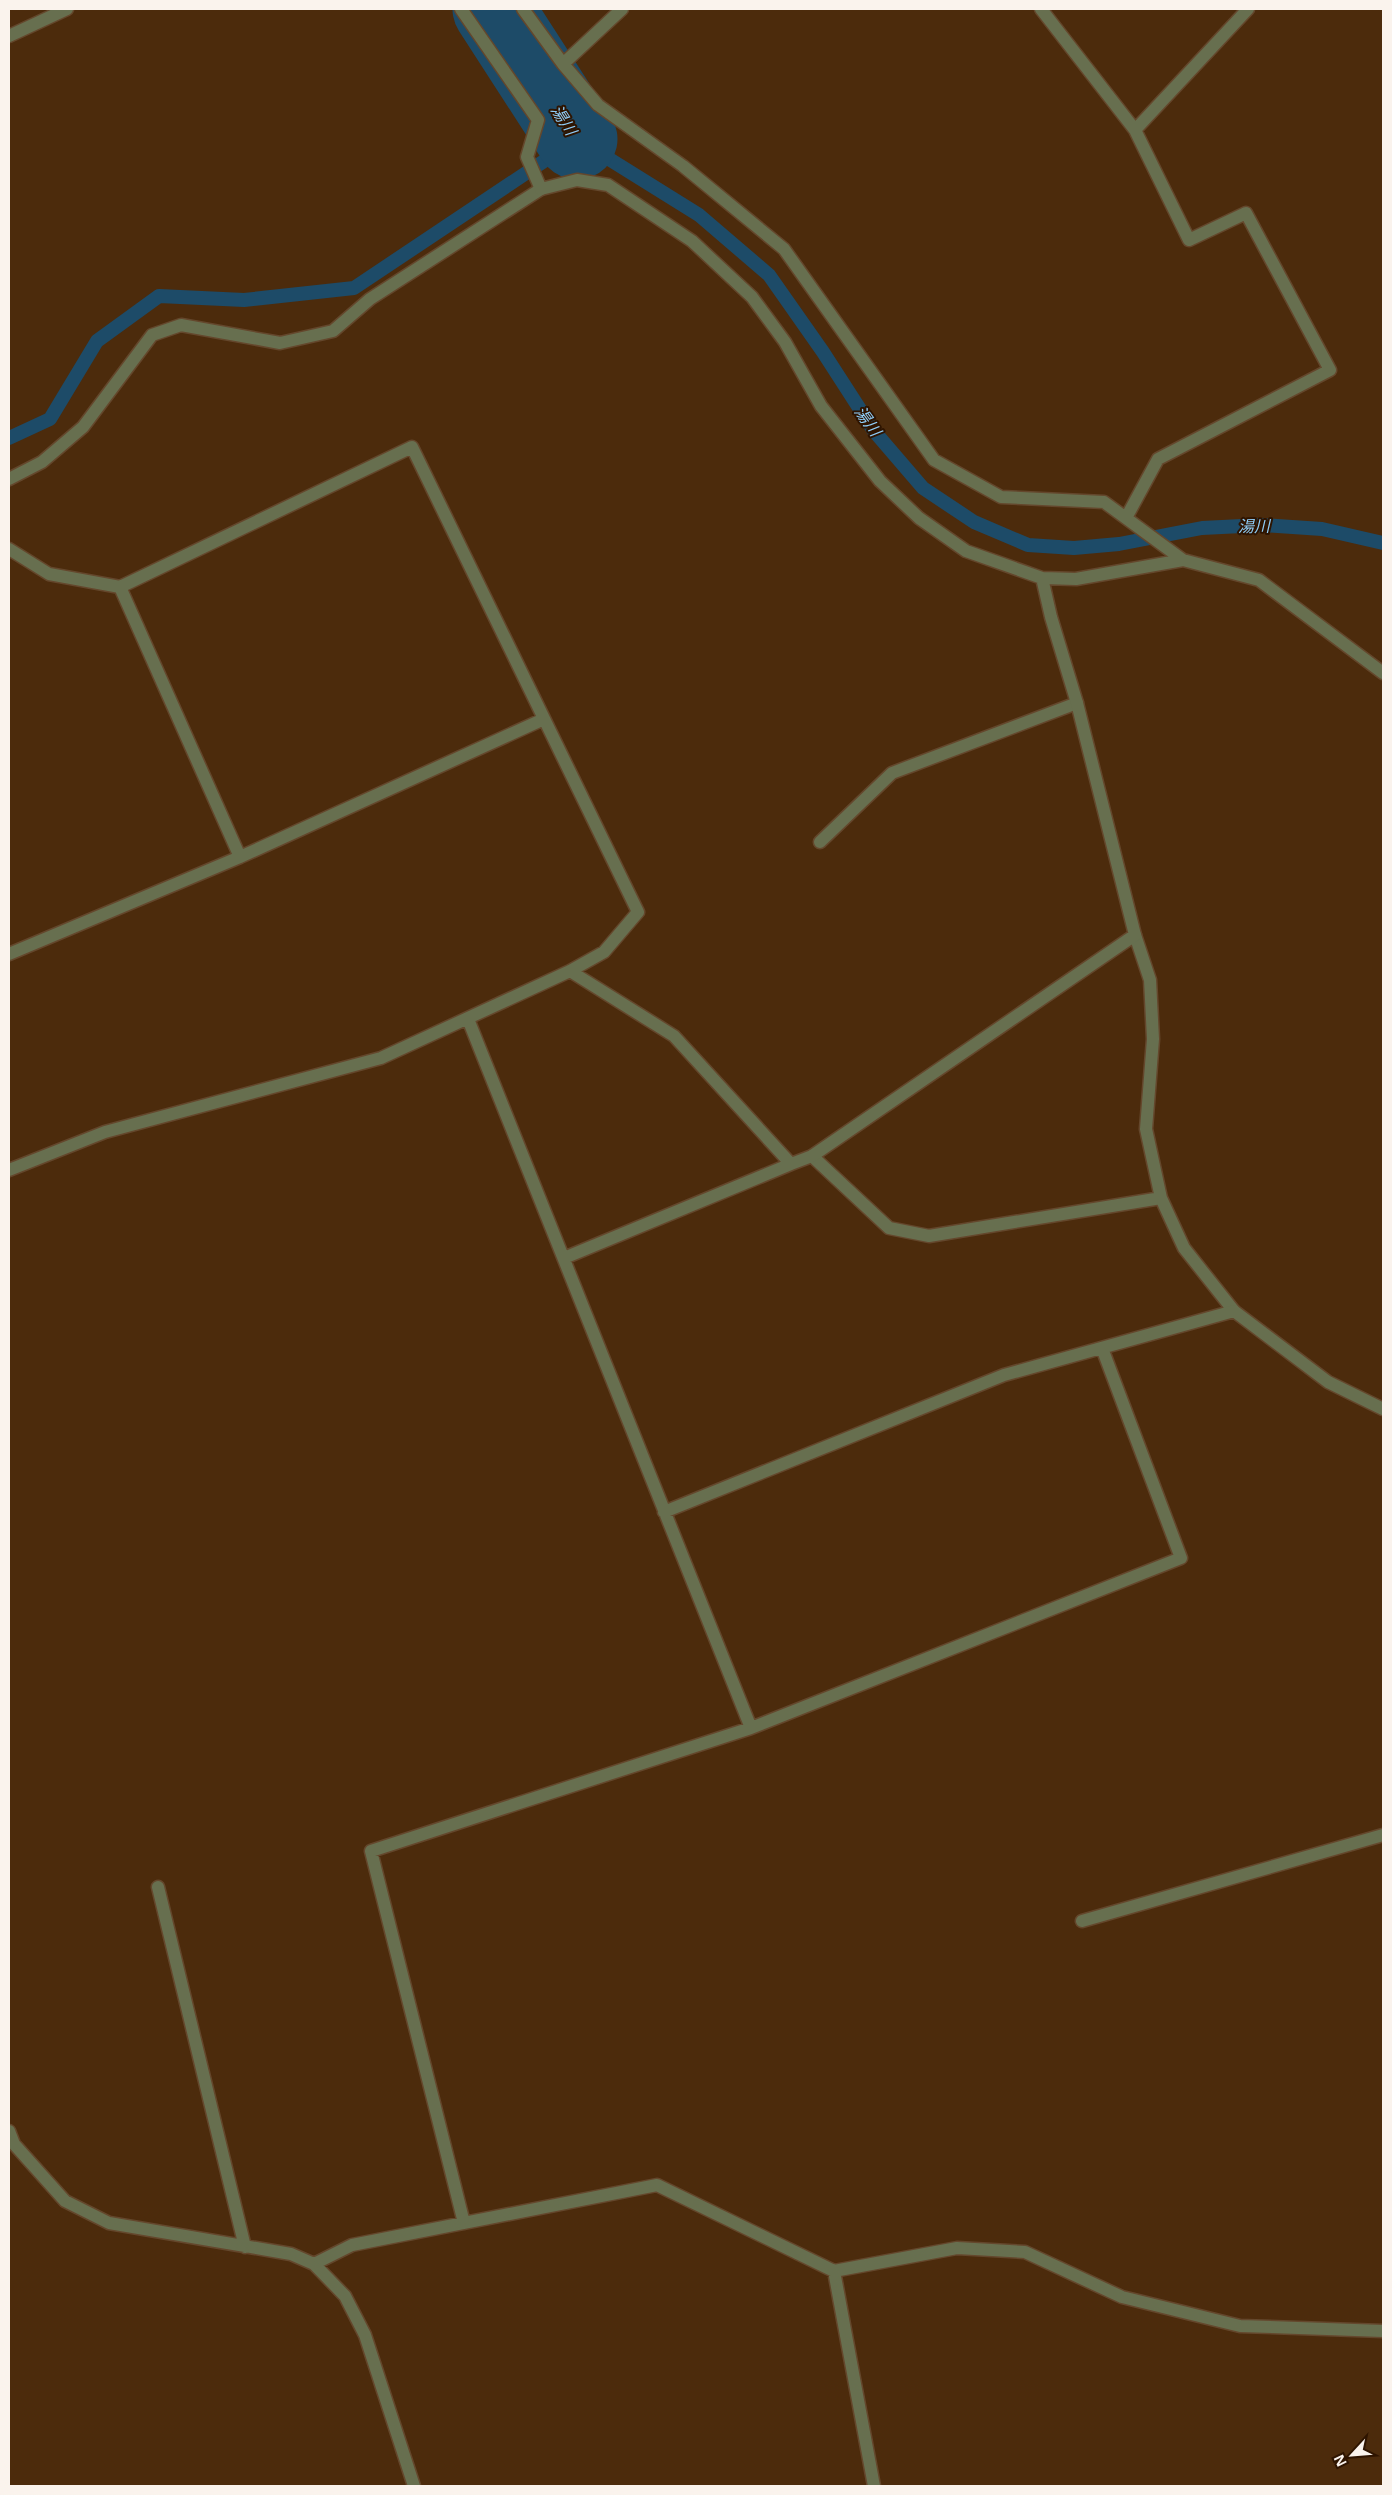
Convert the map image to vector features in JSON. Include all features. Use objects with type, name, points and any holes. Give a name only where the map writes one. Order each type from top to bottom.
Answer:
[{"type":"street","points":[[9,36],[67,9]]},
{"type":"street","points":[[461,9],[538,120],[527,157],[541,189]]},
{"type":"street","points":[[523,9],[598,106],[683,166],[784,249],[934,460],[1001,497],[1104,502],[1183,560],[1259,580],[1383,673]]},
{"type":"street","points":[[564,64],[622,9]]},
{"type":"street","points":[[1041,9],[1135,130],[1189,240],[1246,213],[1330,370],[1158,459],[1126,518]]},
{"type":"street","points":[[1135,130],[1248,9]]},
{"type":"street","points":[[9,479],[42,462],[83,427],[152,335],[181,325],[280,343],[333,331],[370,299],[541,189],[577,180],[608,186],[692,241],[752,297],[785,342],[821,406],[880,481],[919,518],[966,551],[1042,578],[1076,579],[1183,560]]},
{"type":"street","points":[[9,549],[49,574],[120,587],[412,447],[638,912],[604,952],[570,972],[381,1058],[105,1132],[9,1170]]},
{"type":"street","points":[[1042,578],[1051,617],[1077,703],[1135,935],[1150,980],[1154,1039],[1146,1129],[1161,1198],[1184,1248],[1234,1311],[1328,1382],[1383,1409]]},
{"type":"street","points":[[120,587],[240,857]]},
{"type":"street","points":[[820,842],[892,773],[1077,703]]},
{"type":"street","points":[[9,954],[240,857],[544,719]]},
{"type":"street","points":[[564,1258],[812,1156],[1135,935]]},
{"type":"street","points":[[570,972],[674,1036],[791,1164]]},
{"type":"street","points":[[468,1019],[751,1728]]},
{"type":"street","points":[[812,1156],[889,1228],[929,1236],[1161,1198]]},
{"type":"street","points":[[664,1512],[1004,1375],[1234,1311]]},
{"type":"street","points":[[464,2223],[371,1851],[751,1728],[1181,1558],[1102,1348]]},
{"type":"street","points":[[1082,1921],[1383,1835]]},
{"type":"street","points":[[158,1887],[245,2247]]},
{"type":"street","points":[[9,2130],[14,2144],[65,2201],[109,2223],[291,2254],[314,2264],[345,2296],[365,2335],[414,2486]]},
{"type":"street","points":[[314,2264],[352,2246],[657,2184],[834,2271],[957,2248],[1025,2252],[1122,2297],[1240,2326],[1383,2331]]},
{"type":"street","points":[[834,2271],[874,2486]]},
{"type":"waterway","name":"湯川","points":[[493,9],[577,139]]},
{"type":"waterway","name":"湯川","points":[[9,438],[50,419],[97,341],[159,296],[244,300],[354,288],[577,139],[699,215],[769,275],[823,352],[874,431],[923,488],[974,522],[1028,545],[1074,548],[1119,544],[1202,528],[1262,525],[1322,529],[1383,543]]}]
